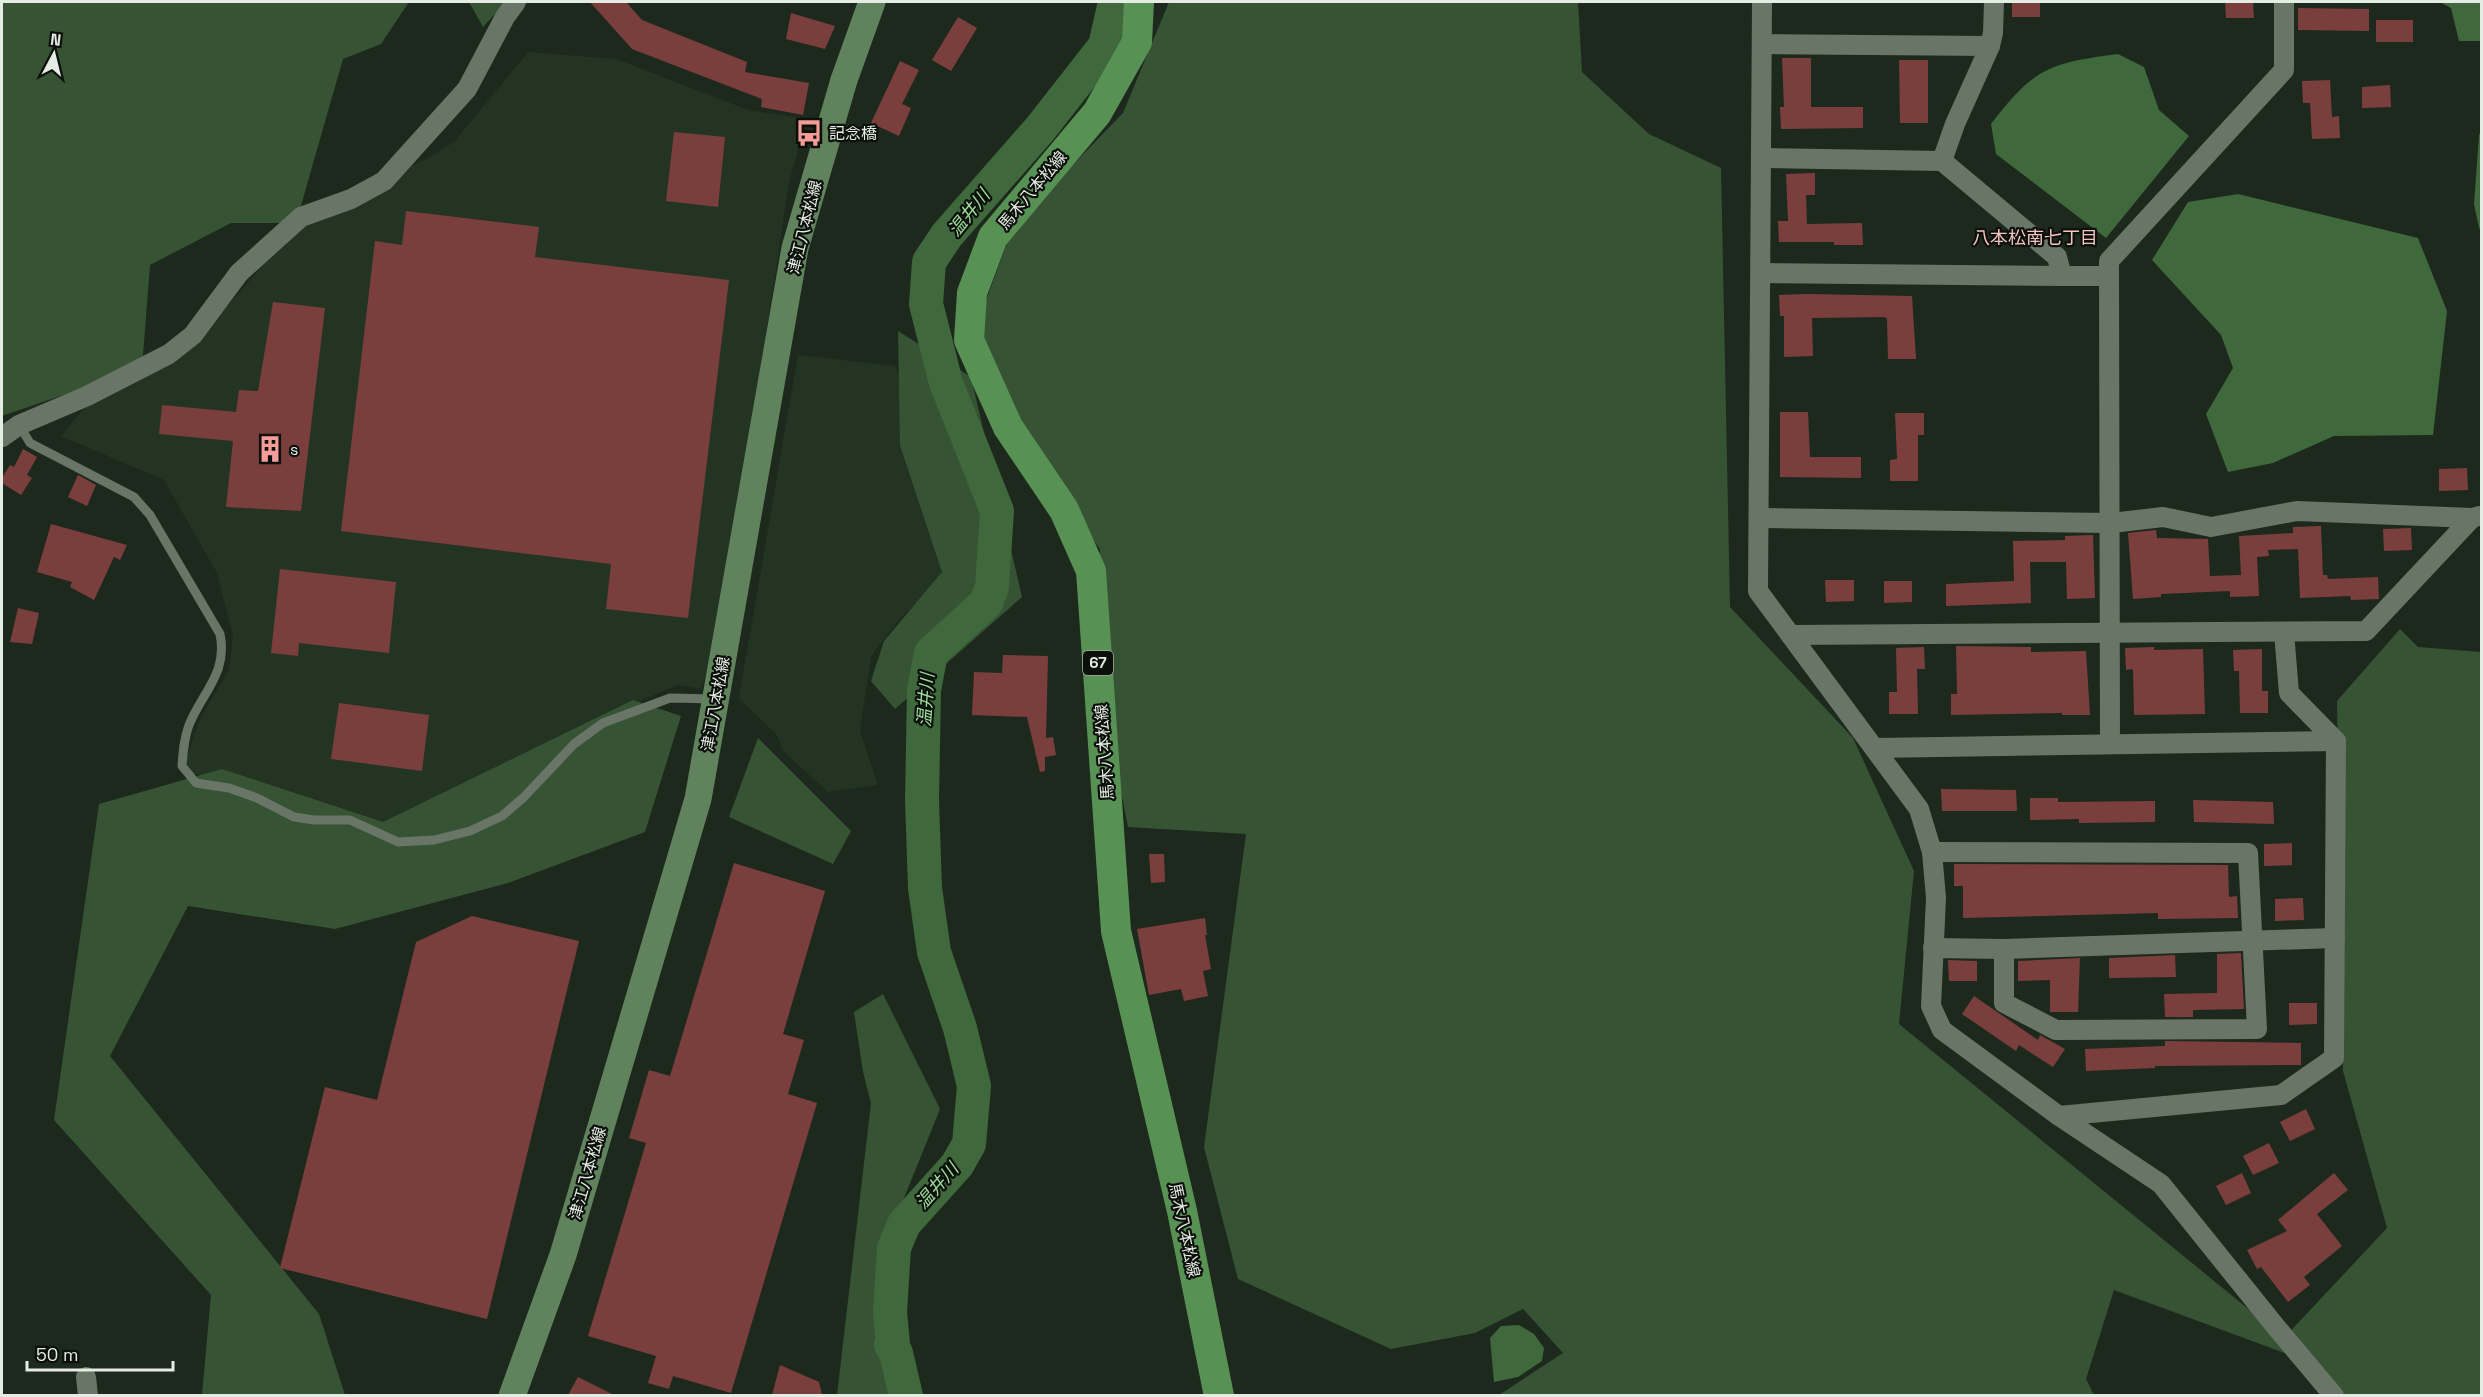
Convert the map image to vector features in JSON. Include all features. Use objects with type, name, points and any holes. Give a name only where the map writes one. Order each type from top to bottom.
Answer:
[{"type":"main road","name":"津江八本松線","points":[[512,1395],[563,1255],[698,799],[795,248],[844,80],[872,2]]},
{"type":"main road","name":"馬木八本松線","points":[[1139,2],[1137,42],[1097,113],[993,237],[972,293],[969,340],[1008,427],[1064,510],[1091,571],[1116,931],[1182,1211],[1219,1395]]},
{"type":"street","points":[[2,437],[19,425],[87,396],[169,354],[193,335],[239,273],[301,217],[351,199],[384,181],[467,89],[505,17],[516,2]]},
{"type":"street","points":[[1762,2],[1763,158],[1758,591],[1919,809],[1932,852],[1935,898],[1931,1006],[1942,1030],[2059,1116],[2161,1184],[2334,1395]]},
{"type":"street","points":[[1942,160],[1955,124],[1990,46],[1993,33],[1994,2]]},
{"type":"street","points":[[2110,744],[2109,261],[2284,70],[2284,2]]},
{"type":"street","points":[[1762,44],[1990,46]]},
{"type":"street","points":[[1763,158],[1942,160],[2057,256],[2062,276]]},
{"type":"street","points":[[1761,273],[2108,276]]},
{"type":"street","points":[[1759,518],[2111,523],[2163,517],[2211,527],[2297,511],[2477,517]]},
{"type":"street","points":[[1791,635],[2366,631],[2477,517]]},
{"type":"street","points":[[2059,1116],[2281,1095],[2334,1058],[2336,741],[2289,693],[2284,632]]},
{"type":"street","points":[[1875,748],[2336,741]]},
{"type":"street","points":[[1932,852],[2248,853],[2257,1029],[2056,1030],[2004,1003],[2004,949]]},
{"type":"street","points":[[1934,948],[2004,949],[2335,938]]},
{"type":"lane","points":[[19,425],[30,443],[134,497],[150,515],[220,634],[224,651],[220,668],[189,725],[183,747],[182,766],[196,783],[229,788],[257,798],[294,817],[315,820],[350,820],[398,842],[434,840],[470,831],[502,816],[524,797],[574,744],[603,723],[670,698],[717,699]]},
{"type":"shaded area","points":[[2,2],[409,2],[381,44],[343,59],[296,223],[231,223],[150,265],[142,368],[2,416]]},
{"type":"shaded area","points":[[469,2],[506,2],[483,27]]},
{"type":"shaded area","points":[[1169,2],[1578,2],[1582,72],[1649,134],[1721,168],[1730,607],[1853,738],[1914,871],[1899,1024],[2284,1338],[2387,1228],[2343,1071],[2337,701],[2400,629],[2418,647],[2481,652],[2481,1395],[2334,1395],[2301,1359],[2114,1290],[2086,1379],[2094,1395],[1499,1395],[1563,1353],[1523,1309],[1475,1333],[1391,1349],[1238,1279],[1204,1147],[1246,834],[1128,827],[1099,678],[1100,549],[1008,427],[977,325],[1013,227],[1123,113]]},
{"type":"shaded area","points":[[2440,2],[2481,2],[2481,41],[2459,41],[2451,8]]},
{"type":"shaded area","points":[[528,52],[616,59],[748,110],[807,119],[789,182],[721,632],[701,689],[678,685],[583,725],[407,841],[247,788],[193,773],[185,762],[201,717],[229,670],[233,636],[217,573],[164,480],[61,436],[101,388],[198,340],[270,257],[333,198],[423,161],[454,142]]},
{"type":"shaded area","points":[[2118,54],[2144,67],[2159,110],[2189,136],[2106,238],[1996,154],[1991,124],[2019,91],[2045,71],[2075,61]]},
{"type":"shaded area","points":[[2238,194],[2418,238],[2447,311],[2433,435],[2334,436],[2273,463],[2228,472],[2206,414],[2233,368],[2221,335],[2152,260],[2188,202]]},
{"type":"shaded area","points":[[898,331],[971,377],[1022,597],[895,709],[871,681],[884,641],[942,572],[900,445]]},
{"type":"shaded area","points":[[798,355],[895,366],[928,446],[958,569],[901,617],[871,656],[860,731],[878,785],[828,792],[783,751],[777,735],[739,698]]},
{"type":"shaded area","points":[[633,700],[681,716],[645,832],[508,883],[335,929],[188,906],[110,1056],[319,1314],[345,1395],[202,1395],[211,1295],[54,1120],[99,804],[222,769],[383,822]]},
{"type":"shaded area","points":[[758,738],[851,831],[833,864],[729,817]]},
{"type":"shaded area","points":[[883,994],[940,1109],[898,1213],[901,1375],[905,1395],[837,1395],[871,1103],[863,1072],[854,1012]]},
{"type":"shaded area","points":[[1519,1325],[1534,1334],[1544,1348],[1542,1361],[1518,1377],[1494,1382],[1490,1338],[1501,1326]]},
{"type":"building","points":[[590,2],[626,2],[642,20],[747,62],[745,72],[809,83],[803,115],[761,107],[762,99],[632,49]]},
{"type":"building","points":[[2012,2],[2040,2],[2040,17],[2012,17]]},
{"type":"building","points":[[2225,2],[2253,2],[2254,18],[2226,18]]},
{"type":"building","points":[[2298,8],[2369,9],[2369,31],[2298,30]]},
{"type":"building","points":[[791,13],[835,26],[825,49],[786,39]]},
{"type":"building","points":[[958,17],[977,28],[951,71],[932,60]]},
{"type":"building","points":[[2376,20],[2413,20],[2413,42],[2376,42]]},
{"type":"building","points":[[1782,58],[1811,58],[1811,107],[1863,107],[1863,128],[1781,129],[1780,107],[1784,107]]},
{"type":"building","points":[[1899,60],[1928,60],[1928,123],[1900,123]]},
{"type":"building","points":[[900,61],[919,70],[902,104],[911,108],[899,136],[871,123]]},
{"type":"building","points":[[2330,80],[2332,117],[2339,116],[2340,138],[2312,139],[2310,103],[2303,103],[2302,81]]},
{"type":"building","points":[[2390,85],[2391,107],[2362,108],[2362,87]]},
{"type":"building","points":[[674,132],[725,137],[718,207],[666,201]]},
{"type":"building","points":[[1815,173],[1815,195],[1806,195],[1807,224],[1862,223],[1863,245],[1834,245],[1834,242],[1779,242],[1778,221],[1788,221],[1786,174]]},
{"type":"building","points":[[406,211],[539,227],[535,257],[729,280],[688,618],[606,609],[611,564],[341,531],[375,241],[402,245]]},
{"type":"building","points":[[1779,295],[1912,296],[1916,359],[1888,359],[1887,319],[1885,317],[1812,318],[1813,356],[1784,357],[1784,316],[1780,316]]},
{"type":"building","name":"s","points":[[273,302],[325,308],[301,511],[226,507],[233,441],[159,434],[162,405],[236,412],[239,390],[258,391]]},
{"type":"building","points":[[1780,412],[1808,412],[1810,457],[1861,457],[1861,478],[1780,477]]},
{"type":"building","points":[[1895,413],[1924,413],[1924,435],[1918,435],[1918,481],[1890,481],[1890,460],[1897,459]]},
{"type":"building","points":[[23,449],[37,457],[27,475],[32,478],[21,495],[2,483],[2,478],[10,465],[14,467]]},
{"type":"building","points":[[2467,468],[2468,490],[2439,491],[2439,469]]},
{"type":"building","points":[[78,475],[96,485],[87,506],[68,497]]},
{"type":"building","points":[[51,524],[127,545],[120,560],[114,557],[94,600],[70,587],[72,582],[37,572]]},
{"type":"building","points":[[2321,526],[2323,575],[2327,575],[2328,579],[2378,577],[2379,599],[2351,600],[2350,596],[2300,598],[2298,549],[2268,550],[2269,556],[2257,557],[2259,596],[2230,597],[2230,591],[2161,594],[2161,597],[2133,599],[2128,533],[2156,530],[2157,538],[2208,539],[2210,576],[2241,575],[2239,536],[2293,533],[2293,527]]},
{"type":"building","points":[[2411,528],[2412,550],[2384,551],[2383,529]]},
{"type":"building","points":[[2093,535],[2095,598],[2067,599],[2066,562],[2030,562],[2031,603],[1946,606],[1946,584],[2014,581],[2013,541],[2065,540],[2065,536]]},
{"type":"building","points":[[280,569],[396,582],[389,653],[299,643],[298,656],[271,653]]},
{"type":"building","points":[[1825,580],[1854,580],[1854,601],[1826,602]]},
{"type":"building","points":[[1884,581],[1912,581],[1912,602],[1884,603]]},
{"type":"building","points":[[18,608],[39,613],[32,644],[10,642]]},
{"type":"building","points":[[1956,646],[2031,647],[2031,652],[2086,651],[2090,715],[2062,715],[2062,713],[1951,715],[1951,694],[1957,694]]},
{"type":"building","points":[[1924,647],[1925,669],[1917,669],[1918,714],[1889,714],[1889,692],[1897,692],[1896,648]]},
{"type":"building","points":[[2154,647],[2154,650],[2203,649],[2205,714],[2134,715],[2133,669],[2126,670],[2125,648]]},
{"type":"building","points":[[2262,649],[2262,691],[2268,691],[2268,713],[2240,713],[2239,671],[2234,671],[2233,650]]},
{"type":"building","points":[[1003,655],[1048,656],[1046,738],[1053,737],[1056,755],[1045,757],[1045,771],[1040,772],[1027,717],[972,715],[974,672],[1002,673]]},
{"type":"building","points":[[339,703],[429,715],[422,771],[331,759]]},
{"type":"building","points":[[1941,789],[2016,790],[2017,811],[1942,811]]},
{"type":"building","points":[[2030,798],[2058,798],[2058,802],[2155,801],[2155,822],[2079,823],[2079,819],[2030,820]]},
{"type":"building","points":[[2193,800],[2273,802],[2274,824],[2194,822]]},
{"type":"building","points":[[2292,843],[2292,865],[2264,866],[2264,844]]},
{"type":"building","points":[[1149,854],[1164,854],[1165,882],[1151,883]]},
{"type":"building","points":[[734,863],[825,891],[783,1034],[804,1040],[788,1094],[817,1103],[731,1393],[673,1376],[669,1389],[648,1383],[656,1356],[588,1336],[646,1143],[629,1138],[649,1070],[670,1076]]},
{"type":"building","points":[[1954,864],[2228,865],[2229,897],[2237,896],[2238,918],[2158,919],[2158,913],[1963,918],[1963,886],[1954,886]]},
{"type":"building","points":[[2303,898],[2304,920],[2275,921],[2275,899]]},
{"type":"building","points":[[472,916],[579,941],[487,1319],[280,1268],[325,1087],[377,1100],[416,942]]},
{"type":"building","points":[[1205,918],[1207,935],[1205,935],[1211,969],[1203,971],[1208,996],[1184,1001],[1181,989],[1149,995],[1137,929]]},
{"type":"building","points":[[2241,953],[2244,1009],[2193,1010],[2193,1017],[2165,1017],[2164,994],[2217,993],[2217,954]]},
{"type":"building","points":[[2175,955],[2176,977],[2109,978],[2109,958]]},
{"type":"building","points":[[2080,958],[2078,1012],[2050,1012],[2050,980],[2018,981],[2018,961]]},
{"type":"building","points":[[1948,960],[1977,961],[1977,981],[1949,981]]},
{"type":"building","points":[[1974,996],[2038,1040],[2040,1035],[2065,1049],[2053,1067],[2019,1045],[2016,1051],[1962,1014]]},
{"type":"building","points":[[2289,1003],[2317,1003],[2317,1024],[2289,1025]]},
{"type":"building","points":[[2165,1041],[2301,1043],[2301,1065],[2155,1066],[2155,1068],[2086,1071],[2085,1049],[2165,1046]]},
{"type":"building","points":[[2306,1109],[2315,1129],[2290,1141],[2280,1122]]},
{"type":"building","points":[[2269,1143],[2279,1163],[2253,1175],[2243,1156]]},
{"type":"building","points":[[2242,1173],[2251,1193],[2226,1205],[2216,1186]]},
{"type":"building","points":[[2334,1173],[2348,1190],[2317,1214],[2342,1246],[2304,1277],[2310,1285],[2288,1302],[2261,1267],[2257,1269],[2247,1250],[2287,1231],[2278,1220]]},
{"type":"building","points":[[780,1365],[819,1382],[822,1395],[772,1395]]},
{"type":"building","points":[[578,1377],[614,1395],[568,1395]]},
{"type":"waterway","name":"温井川","points":[[906,1396],[896,1353],[891,1345],[893,1344],[890,1312],[894,1248],[904,1224],[957,1165],[969,1144],[974,1086],[960,1028],[934,952],[925,888],[922,800],[924,690],[931,653],[986,603],[992,587],[997,511],[946,383],[926,304],[929,262],[947,235],[1040,129],[1105,46],[1115,2]]},
{"type":"waterway","points":[[2482,136],[2477,204],[2482,227]]},
{"type":"place","name":"記念橋","points":[[809,133]]},
{"type":"place","name":"s","points":[[270,449]]},
{"type":"district","name":"八本松南七丁目","points":[[2035,238]]}]
